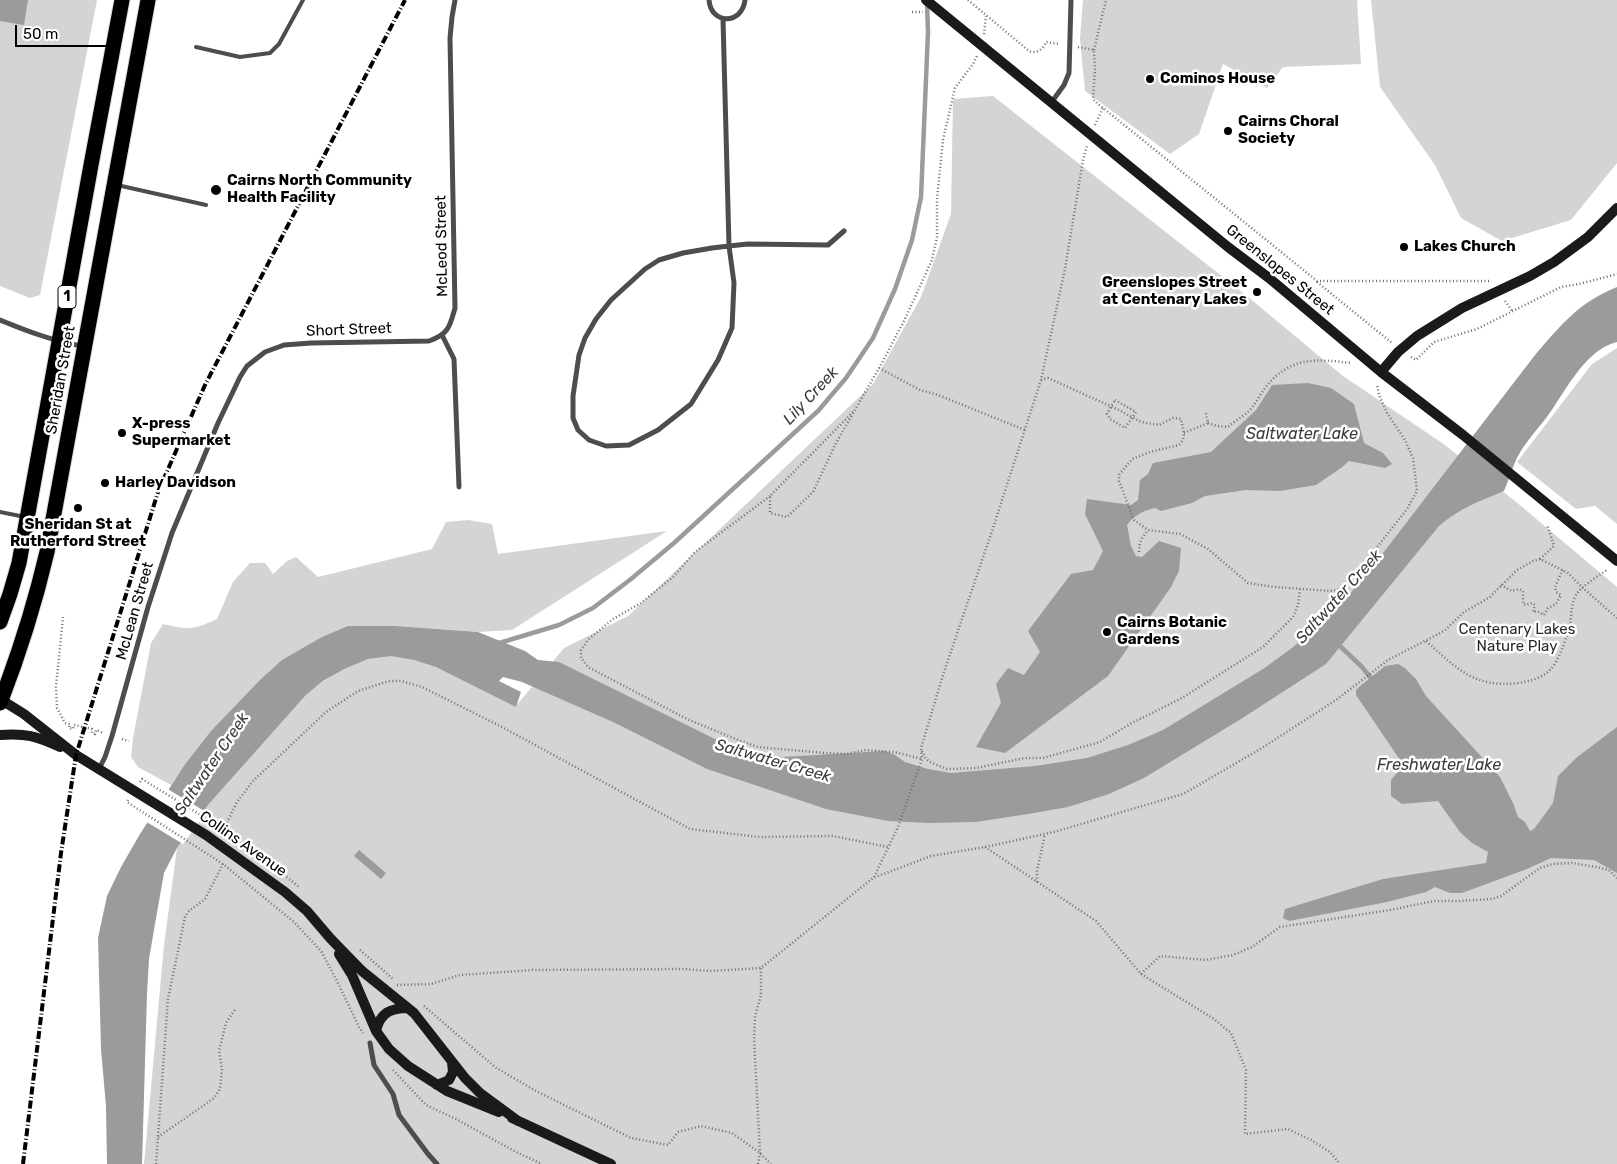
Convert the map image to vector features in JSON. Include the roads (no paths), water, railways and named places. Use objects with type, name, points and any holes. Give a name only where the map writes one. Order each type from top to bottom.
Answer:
[{"type":"highway","name":"Sheridan Street","points":[[0,622],[14,583],[27,518],[90,165],[122,0]]},
{"type":"highway","name":"Sheridan Street","points":[[0,701],[40,582],[51,532],[148,0]]},
{"type":"street","name":"McLeod Street","points":[[442,335],[449,329],[455,308],[450,38],[456,0]]},
{"type":"street","points":[[708,0],[713,13],[723,18],[736,17],[744,7],[745,0]]},
{"type":"street","name":"Greenslopes Street","points":[[926,0],[1228,247],[1269,278],[1377,369],[1463,436],[1614,564]]},
{"type":"street","points":[[1052,103],[1064,85],[1069,73],[1071,0]]},
{"type":"street","points":[[723,18],[729,246],[734,283],[732,328],[718,360],[691,404],[658,430],[629,445],[606,446],[589,440],[578,430],[574,418],[573,396],[575,373],[585,338],[596,319],[611,300],[645,269],[659,260],[683,253],[729,246],[748,244],[828,245],[844,231]]},
{"type":"street","points":[[1377,369],[1436,324],[1462,308],[1530,276],[1571,251],[1617,208]]},
{"type":"street","points":[[0,320],[59,342],[85,346]]},
{"type":"street","points":[[442,335],[454,359],[459,487]]},
{"type":"street","name":"Short Street","points":[[257,358],[275,348],[284,346],[311,343],[429,341],[442,335]]},
{"type":"street","name":"McLean Street","points":[[99,769],[112,736],[148,607],[172,533],[218,423],[240,377],[247,366],[257,358]]},
{"type":"street","name":"Collins Avenue","points":[[0,701],[24,714],[76,755],[206,835],[286,892],[362,971],[408,1008],[427,1028],[465,1078],[480,1093],[518,1121]]},
{"type":"street","name":"Collins Avenue","points":[[0,735],[21,734],[34,736],[76,755]]},
{"type":"street","name":"Collins Avenue","points":[[330,938],[352,976],[376,1032],[389,1049],[420,1075],[447,1091],[481,1103],[612,1164]]},
{"type":"street","points":[[376,1032],[378,1022],[386,1013],[394,1009],[408,1008]]},
{"type":"street","points":[[370,1043],[374,1065],[393,1094],[399,1115],[437,1164]]},
{"type":"street","points":[[437,1085],[449,1080],[453,1072],[452,1062]]},
{"type":"lane","points":[[196,47],[240,57],[270,53],[275,50],[303,0]]},
{"type":"lane","points":[[114,184],[206,205]]},
{"type":"lane","points":[[0,512],[27,518]]},
{"type":"water","points":[[0,0],[28,0],[24,25],[0,21]]},
{"type":"water","name":"Saltwater Creek","points":[[1617,287],[1617,342],[1595,353],[1570,382],[1549,414],[1520,452],[1504,491],[1462,510],[1439,526],[1326,664],[1144,778],[1109,794],[1068,807],[976,822],[928,823],[888,821],[826,809],[707,769],[613,722],[522,682],[503,677],[499,681],[521,692],[516,707],[436,667],[414,660],[391,656],[368,659],[344,669],[323,681],[306,695],[208,805],[177,848],[164,873],[149,959],[142,1164],[107,1164],[98,938],[107,896],[140,834],[183,767],[211,731],[282,660],[322,637],[348,626],[396,626],[478,632],[525,651],[538,660],[559,662],[717,740],[756,752],[782,757],[885,751],[905,762],[951,773],[1035,766],[1087,758],[1128,745],[1163,730],[1263,669],[1320,624],[1341,604],[1367,574],[1535,355],[1581,307],[1603,293]]},
{"type":"water","name":"Saltwater Lake","points":[[1308,383],[1331,388],[1354,404],[1364,443],[1383,453],[1392,464],[1385,468],[1349,461],[1316,485],[1280,491],[1246,490],[1205,496],[1192,503],[1161,511],[1155,508],[1136,516],[1127,525],[1131,546],[1136,556],[1142,557],[1159,541],[1181,548],[1179,571],[1171,587],[1108,676],[1005,753],[976,747],[1001,703],[996,684],[1008,668],[1024,675],[1040,652],[1028,631],[1071,574],[1093,570],[1103,551],[1085,514],[1087,499],[1131,505],[1138,500],[1140,480],[1148,474],[1153,463],[1211,452],[1256,410],[1272,385]]},
{"type":"water","name":"Freshwater Lake","points":[[1398,664],[1416,679],[1426,696],[1500,777],[1518,817],[1525,822],[1530,831],[1534,829],[1553,803],[1558,776],[1576,758],[1617,727],[1617,873],[1594,860],[1551,858],[1462,893],[1450,893],[1435,887],[1426,892],[1387,902],[1289,921],[1283,918],[1285,909],[1383,879],[1486,863],[1488,852],[1472,843],[1460,832],[1438,801],[1402,804],[1391,796],[1391,780],[1401,768],[1400,760],[1356,695],[1356,690],[1385,666]]},
{"type":"water","points":[[359,850],[386,873],[381,879],[354,856]]},
{"type":"waterway","name":"Lily Creek","points":[[496,644],[559,625],[593,608],[631,579],[674,543],[818,411],[846,378],[873,338],[895,289],[912,240],[921,197],[928,32],[927,4]]},
{"type":"waterway","points":[[1341,647],[1370,677]]},
{"type":"railway","points":[[23,1164],[61,853],[76,755],[158,492],[205,385],[405,0]]},
{"type":"place","name":"Cominos House","points":[[1150,79]]},
{"type":"place","name":"Cairns Choral Society","points":[[1228,131]]},
{"type":"place","name":"Cairns North Community Health Facility","points":[[216,190]]},
{"type":"place","name":"Lakes Church","points":[[1404,247]]},
{"type":"place","name":"Greenslopes Street at Centenary Lakes","points":[[1257,292]]},
{"type":"place","name":"X-press Supermarket","points":[[122,433]]},
{"type":"place","name":"Harley Davidson","points":[[105,483]]},
{"type":"place","name":"Sheridan St at Rutherford Street","points":[[78,508]]},
{"type":"place","name":"Cairns Botanic Gardens","points":[[1107,632]]},
{"type":"park label","name":"Centenary Lakes Nature Play","points":[[1517,638]]}]
